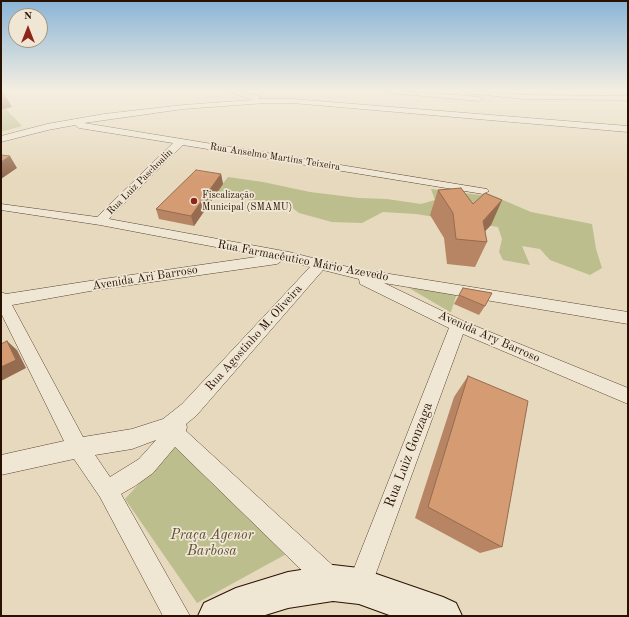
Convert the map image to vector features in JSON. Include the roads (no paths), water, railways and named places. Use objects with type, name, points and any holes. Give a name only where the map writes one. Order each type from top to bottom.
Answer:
[{"type":"main road","points":[[217,616],[236,606],[288,590],[346,585],[443,616]]},
{"type":"street","points":[[1,139],[68,124],[96,120]]},
{"type":"street","points":[[580,120],[628,129]]},
{"type":"street","name":"Rua Anselmo Martins Teixeira","points":[[68,124],[483,191]]},
{"type":"street","name":"Rua Luiz Paschoalin","points":[[100,221],[180,142]]},
{"type":"street","name":"Rua Farmacêutico Mário Azevedo","points":[[1,207],[100,221],[289,257],[352,273],[628,318]]},
{"type":"street","name":"Avenida Ari Barroso","points":[[1,300],[191,270],[289,257]]},
{"type":"street","name":"Rua Agostinho M. Oliveira","points":[[107,490],[128,479],[146,466],[171,431],[189,410],[320,265]]},
{"type":"street","name":"Avenida Ary Barroso","points":[[352,273],[458,324],[628,396]]},
{"type":"street","points":[[1,300],[78,448],[107,490],[165,597],[177,616]]},
{"type":"street","name":"Rua Luiz Gonzaga","points":[[346,585],[458,324]]},
{"type":"street","points":[[1,465],[78,448],[132,440],[171,431],[346,585]]},
{"type":"place","name":"Fiscalização Municipal (SMAMU)","points":[[194,201]]},
{"type":"park label","name":"Praça Agenor Barbosa","points":[[212,544]]}]
